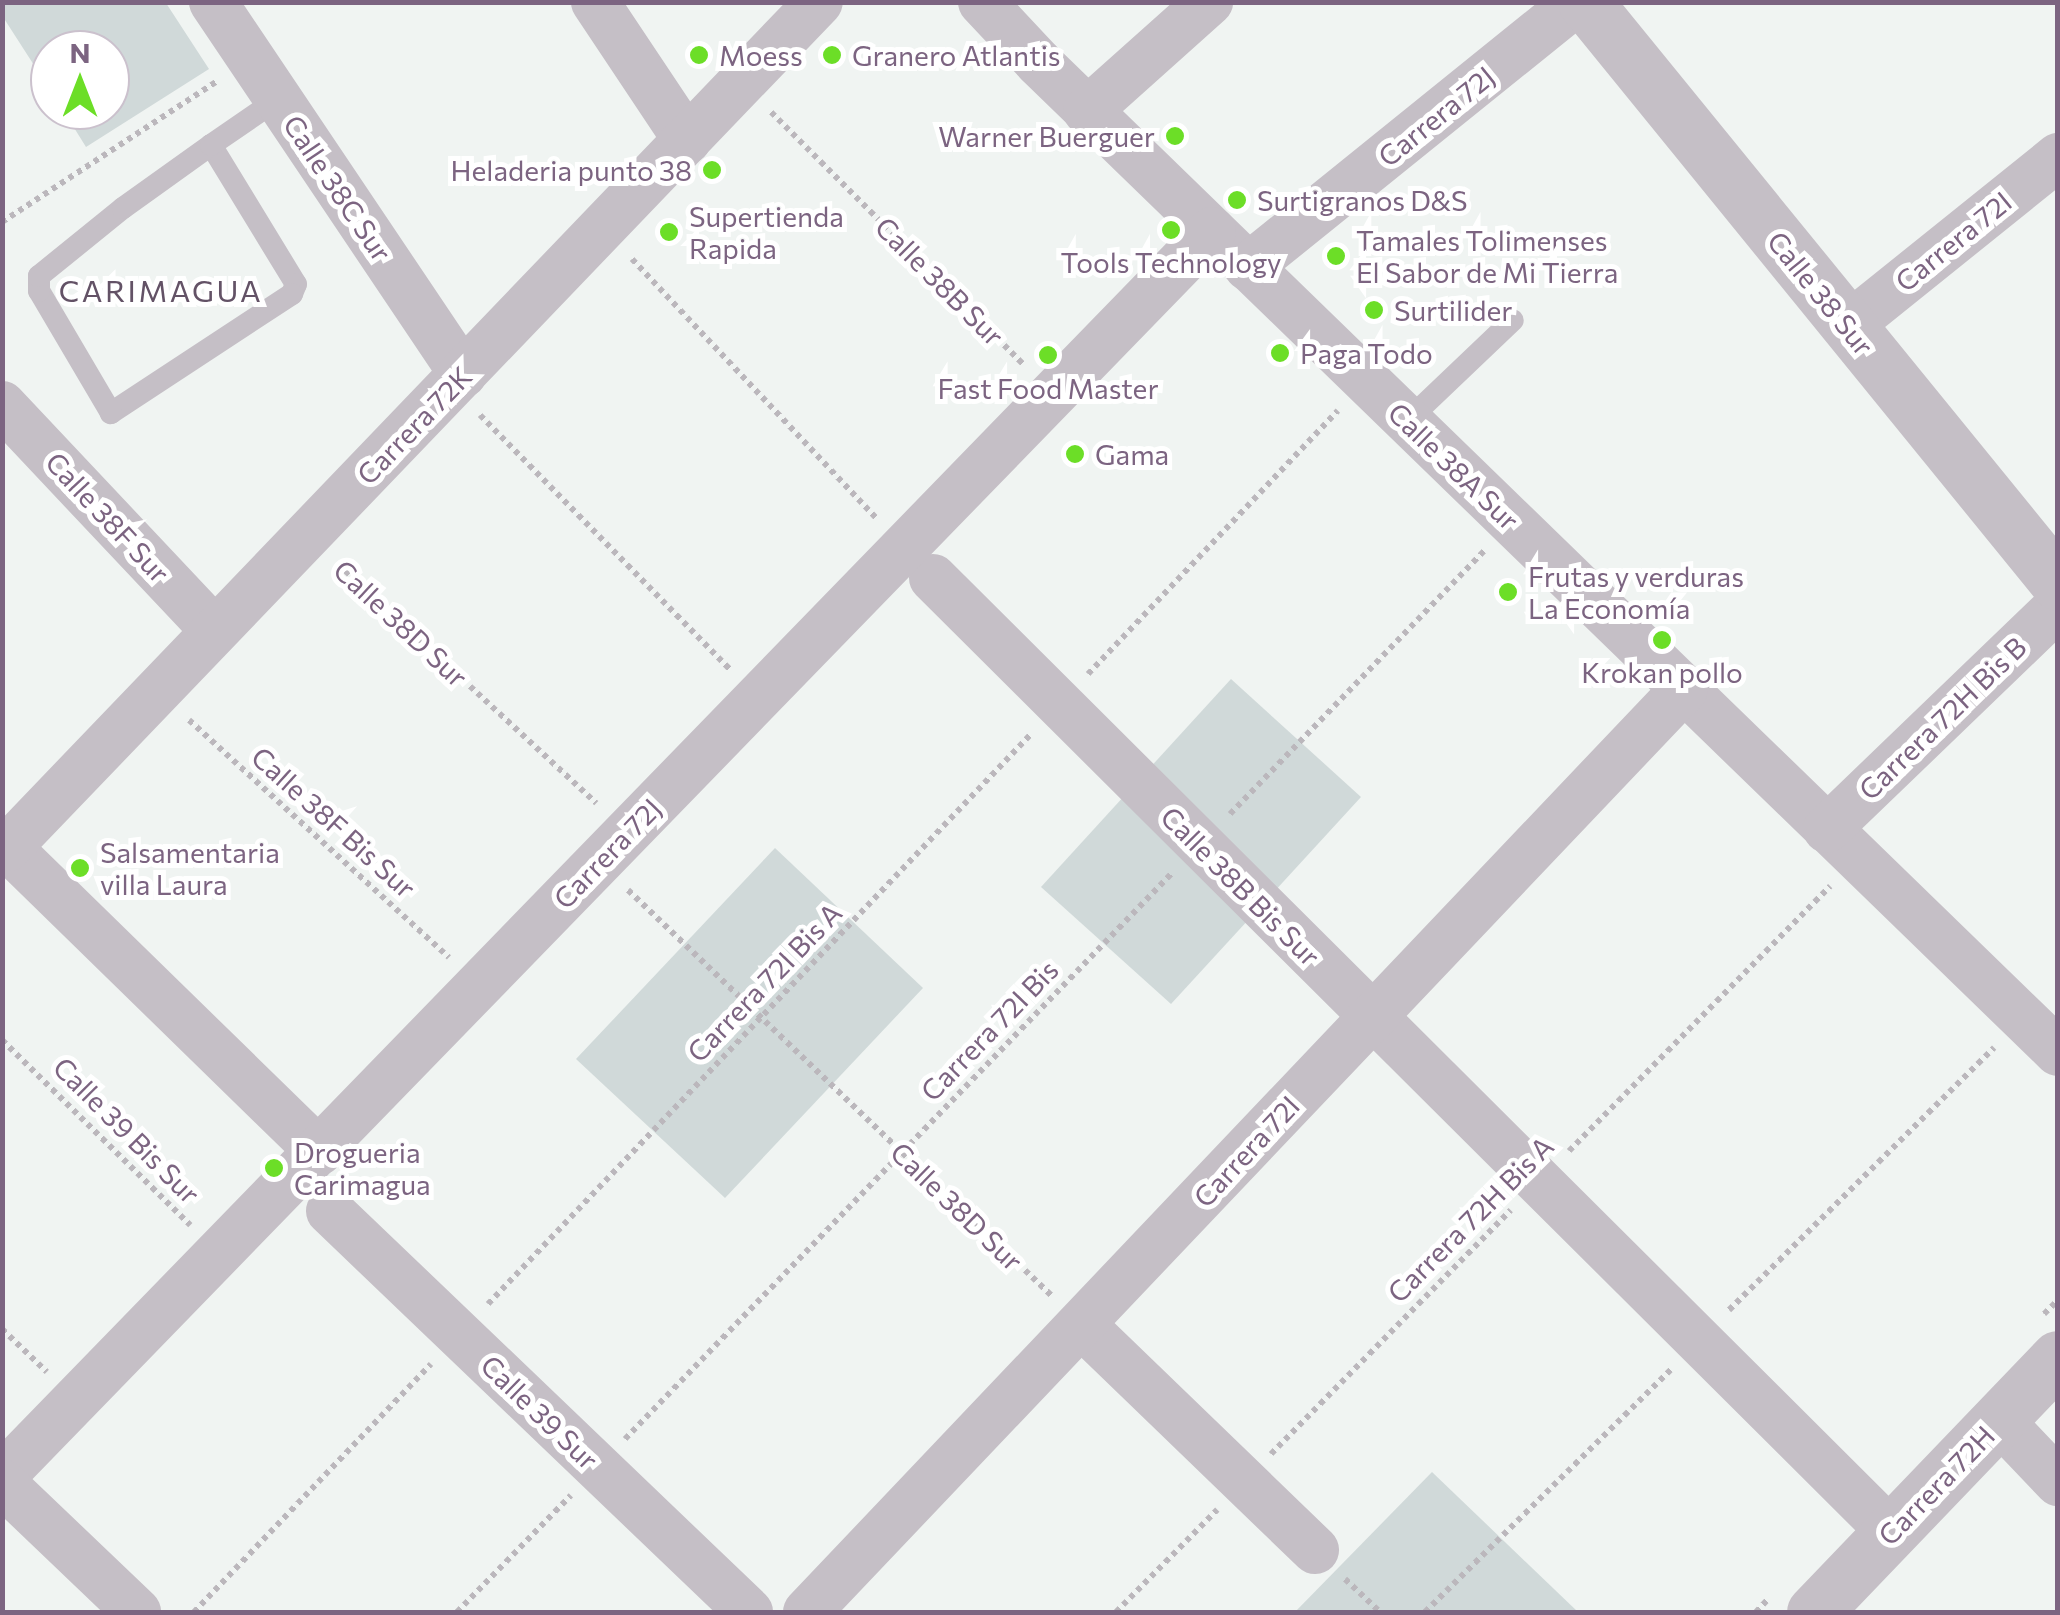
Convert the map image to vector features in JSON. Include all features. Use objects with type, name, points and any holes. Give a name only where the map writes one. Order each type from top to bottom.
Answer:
[{"type":"street","name":"Calle 38C Sur","points":[[213,2],[457,380]]},
{"type":"street","points":[[595,2],[687,140]]},
{"type":"street","name":"Carrera 72K","points":[[5,844],[158,692],[820,2]]},
{"type":"street","name":"Calle 38A Sur","points":[[982,2],[1087,111],[2058,1052]]},
{"type":"street","points":[[1087,111],[1209,2]]},
{"type":"street","name":"Carrera 72J","points":[[1248,266],[1576,2]]},
{"type":"street","name":"Calle 38 Sur","points":[[1585,2],[2058,583]]},
{"type":"street","name":"Carrera 72I","points":[[1848,326],[2058,156]]},
{"type":"street","name":"Carrera 72J","points":[[2,1479],[758,698],[918,563],[1053,394],[1212,231]]},
{"type":"street","name":"Calle 38F Sur","points":[[2,405],[214,630]]},
{"type":"street","name":"Calle 38B Bis Sur","points":[[918,563],[1891,1532]]},
{"type":"street","name":"Carrera 72H Bis B","points":[[1842,843],[2058,607]]},
{"type":"street","name":"Carrera 72I","points":[[808,1612],[1684,690]]},
{"type":"street","points":[[5,844],[319,1150]]},
{"type":"street","name":"Calle 39 Sur","points":[[330,1210],[749,1612]]},
{"type":"street","points":[[1082,1325],[1315,1550]]},
{"type":"street","name":"Carrera 72H","points":[[1814,1612],[2058,1358]]},
{"type":"street","points":[[1998,1420],[2058,1482]]},
{"type":"street","points":[[2,1479],[137,1612]]},
{"type":"lane","points":[[211,145],[296,284],[292,294],[110,414],[39,292],[39,276],[211,145],[278,99]]},
{"type":"lane","points":[[1407,420],[1513,320]]},
{"type":"path","points":[[2,222],[251,59]]},
{"type":"path","name":"Calle 38B Sur","points":[[742,83],[1053,394]]},
{"type":"path","points":[[602,228],[918,563]]},
{"type":"path","points":[[457,380],[758,698]]},
{"type":"path","name":"Carrera 72I Bis A","points":[[194,1612],[1366,382]]},
{"type":"path","name":"Carrera 72I Bis","points":[[457,1612],[1512,523]]},
{"type":"path","name":"Calle 38D Sur","points":[[307,536],[613,847],[761,1017],[1082,1325]]},
{"type":"path","name":"Calle 38F Bis Sur","points":[[158,692],[480,984]]},
{"type":"path","name":"Carrera 72H Bis A","points":[[1116,1612],[1539,1182],[1842,843]]},
{"type":"path","name":"Calle 39 Bis Sur","points":[[2,1040],[219,1253]]},
{"type":"path","points":[[2,1329],[76,1400]]},
{"type":"shaded area","points":[[3,2],[166,3],[209,69],[130,119],[130,30],[30,30],[30,59],[3,17]]},
{"type":"shaded area","points":[[75,130],[113,130],[86,147]]},
{"type":"shaded area","points":[[1231,679],[1361,797],[1171,1004],[1041,887]]},
{"type":"shaded area","points":[[775,848],[923,988],[725,1198],[576,1059]]},
{"type":"shaded area","points":[[1432,1472],[1578,1612],[1295,1612]]},
{"type":"place","name":"Moess","points":[[699,55]]},
{"type":"place","name":"Granero Atlantis","points":[[832,55]]},
{"type":"place","name":"Warner Buerguer","points":[[1175,136]]},
{"type":"place","name":"Heladeria punto 38","points":[[712,170]]},
{"type":"place","name":"Surtigranos D&S","points":[[1237,200]]},
{"type":"place","name":"Tools Technology","points":[[1171,230]]},
{"type":"place","name":"Supertienda Rapida","points":[[669,232]]},
{"type":"place","name":"Tamales Tolimenses El Sabor de Mi Tierra","points":[[1336,256]]},
{"type":"place","name":"Surtilider","points":[[1374,310]]},
{"type":"place","name":"Paga Todo","points":[[1280,353]]},
{"type":"place","name":"Fast Food Master","points":[[1048,355]]},
{"type":"place","name":"Gama","points":[[1075,454]]},
{"type":"place","name":"Frutas y verduras La Economía","points":[[1508,592]]},
{"type":"place","name":"Krokan pollo","points":[[1662,640]]},
{"type":"place","name":"Salsamentaria villa Laura","points":[[80,868]]},
{"type":"place","name":"Drogueria Carimagua","points":[[274,1168]]},
{"type":"district","name":"CARIMAGUA","points":[[161,290]]}]
